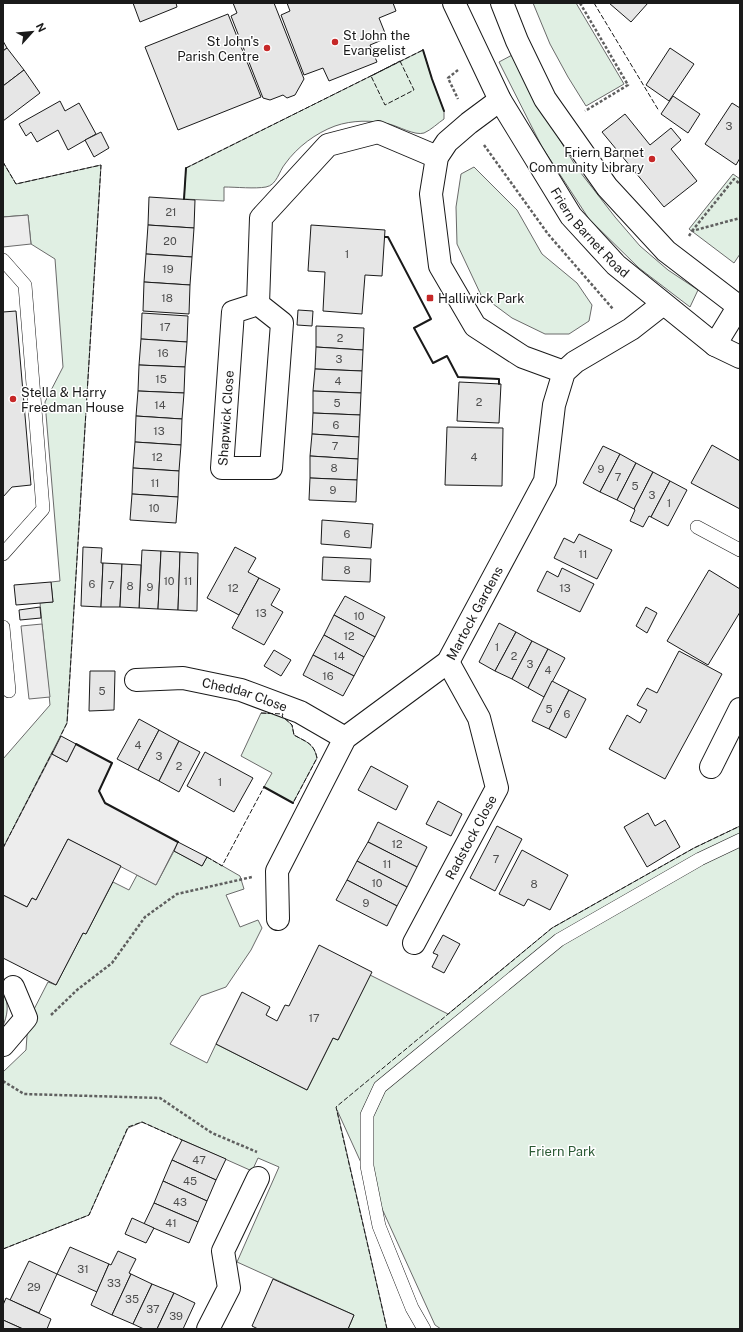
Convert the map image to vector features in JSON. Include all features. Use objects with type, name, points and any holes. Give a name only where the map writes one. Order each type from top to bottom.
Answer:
[{"type":"street","name":"Friern Barnet Road","points":[[454,3],[500,100],[571,216],[616,265],[716,345],[740,357]]},
{"type":"street","points":[[502,3],[517,41],[545,99],[607,187],[672,256],[739,305],[716,345]]},
{"type":"street","points":[[500,100],[469,123],[447,142],[437,157],[431,194],[440,266],[475,326],[523,357],[564,372],[575,362],[631,328],[663,304]]},
{"type":"street","points":[[258,304],[261,218],[328,145],[378,132],[437,157]]},
{"type":"street","name":"Shapwick Close","points":[[258,304],[282,323],[271,468],[222,468],[233,312],[258,304]]},
{"type":"street","name":"Martock Gardens","points":[[278,919],[278,871],[345,738],[448,662],[545,481],[554,404],[564,372]]},
{"type":"street","name":"Radstock Close","points":[[414,943],[497,788],[479,718],[448,662]]},
{"type":"street","name":"Cheddar Close","points":[[136,680],[183,678],[241,690],[300,712],[345,738]]},
{"type":"street","points":[[711,767],[740,709]]},
{"type":"street","points":[[3,1045],[26,1018],[13,987]]},
{"type":"street","points":[[208,1329],[229,1288],[223,1251],[258,1178]]},
{"type":"lane","points":[[3,260],[25,285],[43,509],[3,554]]},
{"type":"lane","points":[[697,527],[740,550]]},
{"type":"lane","points":[[3,627],[8,691]]},
{"type":"lane","points":[[424,1329],[412,1308],[379,1226],[367,1166],[367,1114],[380,1088],[559,940],[700,859],[740,840]]},
{"type":"path","points":[[562,124],[628,85],[580,3]]},
{"type":"path","points":[[672,256],[734,179],[740,184]]},
{"type":"path","points":[[692,231],[740,218]]},
{"type":"path","points":[[47,1020],[77,990],[112,963],[145,917],[177,894],[278,871]]},
{"type":"path","points":[[3,1081],[24,1094],[160,1098],[212,1133],[259,1153]]},
{"type":"green space","points":[[533,3],[576,3],[624,84],[586,106],[550,44]]},
{"type":"green space","points":[[423,50],[444,111],[444,119],[429,130],[420,134],[389,124],[369,121],[342,124],[321,132],[301,146],[283,167],[273,184],[270,186],[256,188],[224,187],[224,201],[184,199],[186,168]]},
{"type":"green space","points":[[514,54],[547,119],[577,168],[615,217],[640,246],[668,270],[698,290],[690,307],[639,268],[589,219],[542,147],[499,62]]},
{"type":"green space","points":[[3,162],[16,184],[101,165],[67,723],[3,848],[3,759],[50,705],[40,603],[53,602],[51,582],[60,581],[45,402],[63,367],[55,259],[31,244],[28,215],[3,217]]},
{"type":"green space","points":[[474,167],[517,210],[542,254],[577,283],[592,305],[589,321],[569,334],[545,334],[512,318],[481,295],[457,244],[456,207],[461,174]]},
{"type":"green space","points":[[733,174],[740,179],[740,254],[734,263],[689,229]]},
{"type":"green space","points":[[261,713],[283,714],[282,716],[292,725],[294,735],[312,746],[316,753],[317,758],[293,803],[264,787],[272,773],[241,756]]},
{"type":"green space","name":"Friern Park","points":[[740,826],[740,1329],[441,1329],[435,1325],[337,1110],[387,1329],[348,1329],[354,1315],[237,1262],[279,1167],[258,1158],[252,1171],[142,1122],[128,1128],[89,1215],[3,1249],[3,1072],[26,1050],[28,1021],[48,982],[56,985],[83,933],[86,934],[113,882],[129,890],[137,875],[156,885],[174,851],[202,866],[207,857],[240,876],[244,889],[226,895],[240,927],[258,920],[262,928],[251,950],[226,987],[201,996],[170,1044],[207,1063],[216,1044],[307,1090],[333,1038],[338,1040],[370,975],[448,1014],[552,928],[694,848]]},
{"type":"green space","points":[[3,994],[7,1002],[7,1014],[3,1026]]},
{"type":"shaded area","points":[[28,215],[31,244],[3,247],[3,217]]},
{"type":"shaded area","points":[[42,624],[50,697],[29,699],[21,626]]},
{"type":"shaded area","points":[[76,744],[112,763],[99,791],[105,803],[178,842],[156,885],[68,839],[36,900],[32,898],[27,907],[3,895],[3,848],[52,754],[67,762]]},
{"type":"building","points":[[133,3],[176,3],[177,7],[140,22]]},
{"type":"building","name":"St John's Parish Centre","points":[[233,3],[274,3],[304,79],[295,95],[287,98],[283,95],[270,100],[263,98],[231,16],[237,13]]},
{"type":"building","name":"St John the Evangelist","points":[[287,3],[393,3],[396,11],[379,18],[387,38],[370,45],[377,62],[329,81],[323,68],[304,75],[281,15],[290,11]]},
{"type":"building","points":[[609,3],[648,3],[631,22]]},
{"type":"building","points":[[228,14],[261,97],[178,130],[145,47]]},
{"type":"building","points":[[3,41],[7,48],[3,51]]},
{"type":"building","points":[[7,48],[24,70],[3,86],[3,51]]},
{"type":"building","points":[[670,48],[694,64],[669,101],[646,85]]},
{"type":"building","points":[[24,70],[40,93],[3,121],[3,86]]},
{"type":"building","points":[[673,96],[700,114],[688,133],[661,114]]},
{"type":"building","points":[[60,101],[65,111],[79,103],[96,134],[68,150],[58,130],[37,142],[31,132],[26,136],[19,124]]},
{"type":"building","points":[[732,103],[740,108],[740,158],[736,165],[705,144]]},
{"type":"building","name":"Friern Barnet Community Library","points":[[625,114],[650,145],[671,128],[681,140],[671,149],[697,181],[664,207],[602,132]]},
{"type":"building","points":[[101,132],[109,148],[94,157],[85,140]]},
{"type":"building","points":[[149,197],[195,200],[194,228],[148,225]]},
{"type":"building","points":[[148,225],[194,228],[192,257],[146,254]]},
{"type":"building","points":[[311,225],[385,230],[382,276],[365,275],[362,314],[323,311],[325,272],[308,271]]},
{"type":"building","points":[[146,254],[192,257],[190,285],[144,282]]},
{"type":"building","points":[[144,282],[190,285],[189,314],[143,311]]},
{"type":"building","points":[[298,310],[313,311],[312,326],[297,325]]},
{"type":"building","name":"Stella & Harry Freedman House","points":[[16,311],[31,485],[12,487],[3,497],[3,312]]},
{"type":"building","points":[[142,313],[188,316],[187,342],[141,339]]},
{"type":"building","points":[[316,326],[364,328],[363,350],[316,347]]},
{"type":"building","points":[[141,339],[187,342],[185,367],[139,365]]},
{"type":"building","points":[[316,347],[363,350],[362,371],[315,369]]},
{"type":"building","points":[[139,365],[185,367],[184,393],[138,391]]},
{"type":"building","points":[[315,369],[362,371],[361,393],[313,391]]},
{"type":"building","points":[[459,382],[501,384],[499,423],[457,421]]},
{"type":"building","points":[[138,391],[184,393],[182,419],[136,416]]},
{"type":"building","points":[[313,391],[361,393],[360,415],[313,413]]},
{"type":"building","points":[[313,413],[360,415],[359,437],[312,434]]},
{"type":"building","points":[[136,416],[182,419],[181,445],[135,442]]},
{"type":"building","points":[[447,427],[503,428],[502,486],[445,485]]},
{"type":"building","points":[[312,434],[359,437],[358,459],[310,456]]},
{"type":"building","points":[[135,442],[181,445],[179,471],[133,468]]},
{"type":"building","points":[[712,445],[740,461],[740,509],[691,483]]},
{"type":"building","points":[[603,446],[620,454],[600,492],[583,483]]},
{"type":"building","points":[[620,454],[636,463],[617,500],[600,492]]},
{"type":"building","points":[[310,456],[358,459],[357,480],[310,478]]},
{"type":"building","points":[[636,463],[653,472],[634,509],[617,500]]},
{"type":"building","points":[[133,468],[179,471],[178,497],[132,494]]},
{"type":"building","points":[[653,472],[670,481],[651,517],[649,516],[643,527],[630,521],[635,510],[634,509]]},
{"type":"building","points":[[310,478],[357,480],[356,502],[309,500]]},
{"type":"building","points":[[670,481],[687,490],[668,526],[651,517]]},
{"type":"building","points":[[132,494],[178,497],[176,523],[130,520]]},
{"type":"building","points":[[322,520],[373,524],[371,548],[321,544]]},
{"type":"building","points":[[579,534],[612,550],[597,579],[554,558],[564,538],[574,543]]},
{"type":"building","points":[[83,547],[102,548],[101,563],[103,563],[101,607],[81,606]]},
{"type":"building","points":[[235,547],[256,558],[248,572],[259,578],[239,615],[207,598]]},
{"type":"building","points":[[142,550],[161,551],[158,609],[139,608]]},
{"type":"building","points":[[161,551],[180,552],[178,610],[158,609]]},
{"type":"building","points":[[180,552],[198,553],[197,611],[178,610]]},
{"type":"building","points":[[323,557],[371,559],[370,582],[322,580]]},
{"type":"building","points":[[103,563],[122,564],[120,607],[101,607]]},
{"type":"building","points":[[122,564],[141,565],[139,608],[120,607]]},
{"type":"building","points":[[562,568],[594,584],[580,612],[537,591],[547,571],[558,577]]},
{"type":"building","points":[[709,570],[740,589],[740,612],[708,665],[667,641]]},
{"type":"building","points":[[259,578],[280,589],[271,605],[283,612],[264,645],[232,628]]},
{"type":"building","points":[[51,582],[53,602],[16,605],[14,585]]},
{"type":"building","points":[[345,596],[385,617],[375,637],[334,615]]},
{"type":"building","points":[[40,607],[41,618],[20,620],[19,610]]},
{"type":"building","points":[[646,607],[657,613],[647,633],[636,626]]},
{"type":"building","points":[[334,615],[375,637],[364,657],[324,635]]},
{"type":"building","points":[[499,623],[516,632],[495,671],[479,662]]},
{"type":"building","points":[[516,632],[532,641],[512,679],[495,671]]},
{"type":"building","points":[[324,635],[364,657],[354,676],[313,655]]},
{"type":"building","points":[[532,641],[548,649],[528,688],[512,679]]},
{"type":"building","points":[[548,649],[565,658],[544,697],[528,688]]},
{"type":"building","points":[[274,650],[291,660],[281,676],[264,666]]},
{"type":"building","points":[[679,651],[722,674],[665,779],[609,749],[627,715],[640,723],[647,710],[637,705],[647,688],[657,693]]},
{"type":"building","points":[[313,655],[354,676],[343,696],[303,675]]},
{"type":"building","points":[[90,671],[115,671],[114,710],[89,711]]},
{"type":"building","points":[[552,681],[569,690],[549,729],[532,721]]},
{"type":"building","points":[[569,690],[586,699],[566,738],[549,729]]},
{"type":"building","points":[[139,719],[159,730],[138,770],[117,759]]},
{"type":"building","points":[[159,730],[179,741],[159,781],[138,770]]},
{"type":"building","points":[[61,736],[76,744],[67,762],[52,754]]},
{"type":"building","points":[[179,741],[200,752],[179,792],[159,781]]},
{"type":"building","points":[[205,752],[253,778],[234,812],[187,786]]},
{"type":"building","points":[[371,766],[408,786],[396,810],[358,790]]},
{"type":"building","points":[[438,801],[462,814],[451,836],[426,824]]},
{"type":"building","points":[[648,813],[655,826],[665,820],[680,847],[647,867],[624,827]]},
{"type":"building","points":[[378,822],[427,847],[417,867],[368,842]]},
{"type":"building","points":[[497,826],[522,839],[495,891],[470,878]]},
{"type":"building","points":[[68,839],[121,866],[86,934],[83,933],[56,985],[3,958],[3,895],[27,907],[32,898],[36,900]]},
{"type":"building","points":[[178,842],[207,857],[202,866],[174,851]]},
{"type":"building","points":[[368,842],[417,867],[407,887],[357,861]]},
{"type":"building","points":[[522,850],[568,875],[550,910],[528,899],[524,906],[499,894]]},
{"type":"building","points":[[357,861],[407,887],[397,906],[347,880]]},
{"type":"building","points":[[347,880],[397,906],[387,926],[336,900]]},
{"type":"building","points":[[443,935],[460,944],[444,973],[432,967],[438,955],[433,953]]},
{"type":"building","points":[[319,945],[372,972],[338,1040],[333,1038],[307,1090],[216,1044],[242,992],[270,1007],[266,1015],[277,1021],[285,1005],[289,1006]]},
{"type":"building","points":[[182,1140],[226,1159],[216,1180],[172,1160]]},
{"type":"building","points":[[172,1160],[216,1180],[207,1201],[163,1181]]},
{"type":"building","points":[[163,1181],[207,1201],[198,1222],[154,1203]]},
{"type":"building","points":[[154,1203],[198,1222],[189,1243],[144,1224]]},
{"type":"building","points":[[132,1218],[154,1228],[146,1243],[125,1234]]},
{"type":"building","points":[[70,1247],[109,1264],[97,1292],[57,1274]]},
{"type":"building","points":[[118,1251],[136,1259],[129,1273],[131,1274],[112,1315],[91,1305],[109,1264],[111,1265]]},
{"type":"building","points":[[29,1261],[57,1274],[39,1313],[10,1300]]},
{"type":"building","points":[[131,1274],[152,1284],[133,1324],[112,1315]]},
{"type":"building","points":[[273,1279],[354,1315],[348,1329],[258,1329],[252,1326]]},
{"type":"building","points":[[152,1284],[174,1293],[157,1329],[144,1329],[133,1324]]},
{"type":"building","points":[[174,1293],[195,1303],[183,1329],[157,1329]]},
{"type":"building","points":[[6,1298],[51,1319],[47,1329],[23,1329],[3,1320],[3,1305]]},
{"type":"building","points":[[3,1320],[23,1329],[3,1329]]},
{"type":"fence","points":[[594,3],[659,111]]},
{"type":"fence","points":[[186,168],[423,50]]},
{"type":"fence","points":[[400,61],[414,90],[385,105],[371,76],[400,61]]},
{"type":"fence","points":[[3,162],[16,184],[101,165],[67,723],[60,737]]},
{"type":"fence","points":[[261,713],[283,714],[282,716],[292,725],[294,735],[312,746],[316,753],[317,758],[293,803]]},
{"type":"fence","points":[[3,848],[53,751]]},
{"type":"fence","points":[[207,857],[222,866],[264,787]]},
{"type":"fence","points":[[387,1329],[336,1107],[552,928],[694,848],[740,826]]},
{"type":"fence","points":[[3,1249],[89,1215],[128,1127],[142,1122],[182,1140]]},
{"type":"wall","points":[[423,50],[444,111]]},
{"type":"wall","points":[[184,199],[186,168]]},
{"type":"wall","points":[[385,237],[388,237],[431,319],[414,328],[433,363],[447,356],[458,377],[499,379],[499,384]]},
{"type":"wall","points":[[76,744],[112,763],[99,791],[105,803],[178,842]]},
{"type":"wall","points":[[264,787],[293,803]]},
{"type":"place","name":"St John the Evangelist","points":[[335,42]]},
{"type":"place","name":"St John's Parish Centre","points":[[267,48]]},
{"type":"place","name":"Friern Barnet Community Library","points":[[652,159]]},
{"type":"place","name":"Halliwick Park","points":[[430,298]]},
{"type":"place","name":"Stella & Harry Freedman House","points":[[13,399]]}]
